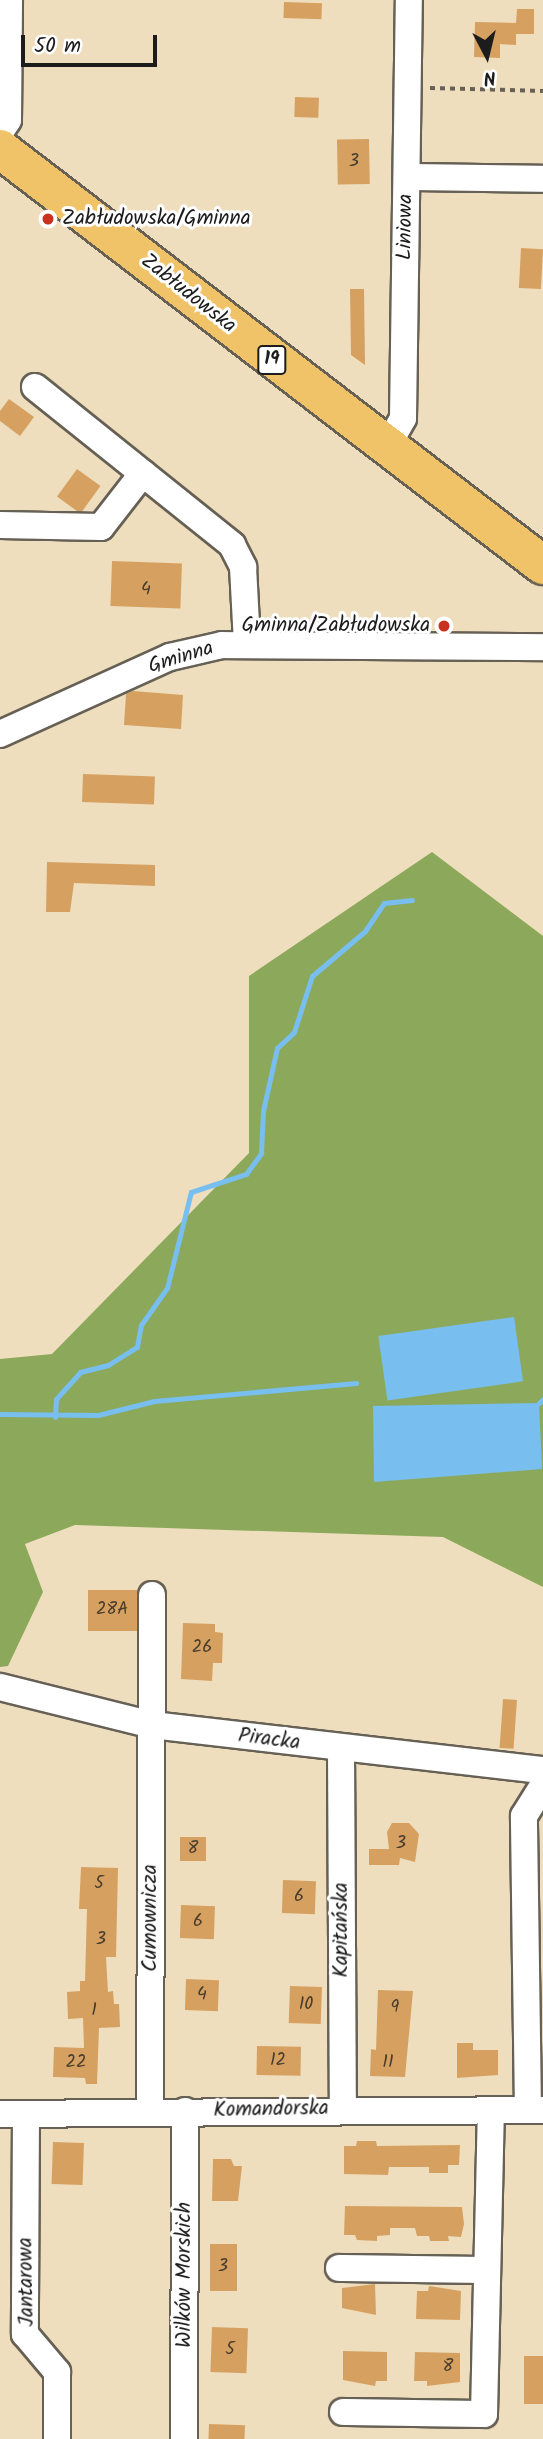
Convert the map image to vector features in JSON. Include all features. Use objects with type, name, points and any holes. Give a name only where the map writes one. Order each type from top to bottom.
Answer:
[{"type":"highway","name":"Zabłudowska","points":[[0,149],[386,448],[543,565]]},
{"type":"street","points":[[0,132],[8,120],[9,0]]},
{"type":"street","name":"Liniowa","points":[[386,448],[403,418],[409,0]]},
{"type":"street","points":[[407,177],[543,179]]},
{"type":"street","points":[[35,387],[232,545],[243,567],[247,644]]},
{"type":"street","points":[[0,525],[101,527],[143,473]]},
{"type":"street","name":"Gminna","points":[[0,734],[170,657],[247,644],[543,647]]},
{"type":"street","name":"Cumownicza","points":[[150,2112],[152,1595]]},
{"type":"street","name":"Piracka","points":[[0,1687],[152,1725],[341,1749],[543,1770]]},
{"type":"street","name":"Kapitańska","points":[[341,1749],[343,2110]]},
{"type":"street","points":[[536,2110],[524,1816],[543,1786]]},
{"type":"street","points":[[344,2412],[484,2414],[491,2110]]},
{"type":"street","name":"Komandorska","points":[[13,2114],[536,2110]]},
{"type":"street","name":"Wilków Morskich","points":[[184,2439],[185,2111]]},
{"type":"street","name":"Jantarowa","points":[[13,2114],[25,2334],[57,2372],[57,2439]]},
{"type":"street","points":[[339,2268],[487,2270]]},
{"type":"path","points":[[408,88],[543,91]]},
{"type":"green space","points":[[432,852],[543,936],[543,1587],[443,1537],[75,1525],[25,1544],[43,1592],[8,1666],[0,1667],[0,1359],[52,1354],[249,1153],[249,976]]},
{"type":"water","points":[[514,1317],[523,1381],[387,1400],[378,1336]]},
{"type":"water","points":[[539,1403],[542,1469],[374,1482],[373,1406]]},
{"type":"building","points":[[284,2],[322,3],[321,19],[283,18]]},
{"type":"building","points":[[517,9],[534,9],[534,34],[516,34],[516,45],[500,44],[500,58],[474,57],[475,22],[516,23]]},
{"type":"building","points":[[295,97],[319,98],[318,118],[294,117]]},
{"type":"building","points":[[369,139],[370,184],[338,185],[337,140]]},
{"type":"building","points":[[521,248],[543,249],[541,289],[519,288]]},
{"type":"building","points":[[350,289],[364,289],[365,365],[351,355]]},
{"type":"building","points":[[9,399],[34,417],[20,436],[0,421],[0,411]]},
{"type":"building","points":[[77,469],[100,486],[80,514],[57,497]]},
{"type":"building","points":[[112,561],[182,563],[180,608],[110,606]]},
{"type":"building","points":[[133,691],[183,695],[181,729],[124,725],[126,694]]},
{"type":"building","points":[[83,774],[155,777],[154,804],[82,802]]},
{"type":"building","points":[[47,862],[155,865],[155,886],[74,883],[70,912],[46,912]]},
{"type":"building","points":[[88,1590],[137,1590],[137,1631],[88,1631]]},
{"type":"building","points":[[183,1623],[215,1624],[215,1632],[223,1633],[222,1663],[213,1663],[212,1681],[181,1679]]},
{"type":"building","points":[[503,1699],[517,1700],[514,1749],[500,1748]]},
{"type":"building","points":[[392,1823],[409,1823],[419,1834],[415,1862],[400,1858],[399,1865],[369,1865],[369,1849],[389,1849],[387,1832]]},
{"type":"building","points":[[180,1837],[206,1837],[206,1861],[180,1861]]},
{"type":"building","points":[[81,1867],[118,1868],[116,1957],[106,1957],[108,1992],[113,1991],[114,2004],[119,2004],[120,2027],[99,2028],[97,2084],[86,2084],[85,2078],[53,2077],[54,2047],[84,2048],[83,2018],[68,2019],[67,1992],[80,1991],[80,1981],[85,1981],[87,1909],[79,1909]]},
{"type":"building","points":[[283,1880],[316,1881],[315,1914],[282,1913]]},
{"type":"building","points":[[181,1905],[215,1906],[214,1939],[180,1938]]},
{"type":"building","points":[[186,1979],[219,1980],[218,2011],[185,2010]]},
{"type":"building","points":[[290,1986],[322,1987],[321,2024],[289,2023]]},
{"type":"building","points":[[378,1990],[413,1991],[405,2077],[370,2076],[371,2049],[376,2050]]},
{"type":"building","points":[[457,2043],[473,2043],[473,2050],[498,2050],[498,2075],[457,2078]]},
{"type":"building","points":[[257,2046],[301,2047],[300,2076],[256,2075]]},
{"type":"building","points":[[357,2141],[376,2141],[377,2146],[460,2145],[459,2165],[448,2165],[448,2173],[429,2173],[429,2167],[389,2167],[388,2175],[344,2174],[344,2146],[356,2146]]},
{"type":"building","points":[[53,2142],[84,2143],[83,2185],[52,2184]]},
{"type":"building","points":[[213,2159],[231,2159],[234,2166],[242,2166],[238,2201],[212,2201]]},
{"type":"building","points":[[345,2206],[462,2207],[464,2224],[461,2237],[448,2236],[449,2241],[430,2241],[429,2236],[417,2236],[415,2228],[390,2228],[390,2235],[377,2236],[377,2241],[357,2240],[355,2235],[344,2235]]},
{"type":"building","points":[[210,2244],[237,2244],[237,2291],[210,2291]]},
{"type":"building","points":[[375,2284],[376,2315],[342,2308],[342,2288]]},
{"type":"building","points":[[429,2286],[461,2291],[460,2320],[416,2319],[417,2291],[428,2291]]},
{"type":"building","points":[[212,2327],[248,2328],[246,2373],[210,2372]]},
{"type":"building","points":[[343,2351],[387,2352],[387,2381],[376,2381],[375,2386],[343,2380]]},
{"type":"building","points":[[415,2352],[460,2353],[460,2382],[427,2386],[427,2381],[414,2381]]},
{"type":"building","points":[[524,2356],[543,2356],[543,2404],[524,2404]]},
{"type":"building","points":[[209,2424],[245,2425],[244,2439],[208,2439]]},
{"type":"waterway","points":[[55,1417],[56,1399],[80,1372],[108,1365],[137,1347],[141,1325],[167,1288],[191,1192],[246,1174],[261,1153],[263,1111],[277,1048],[294,1032],[312,976],[365,931],[384,903],[412,900]]},
{"type":"waterway","points":[[0,1414],[98,1415],[154,1401],[356,1383]]},
{"type":"waterway","points":[[539,1403],[543,1399]]},
{"type":"place","name":"Zabłudowska/Gminna","points":[[48,219]]},
{"type":"place","name":"Gminna/Zabłudowska","points":[[444,626]]}]
